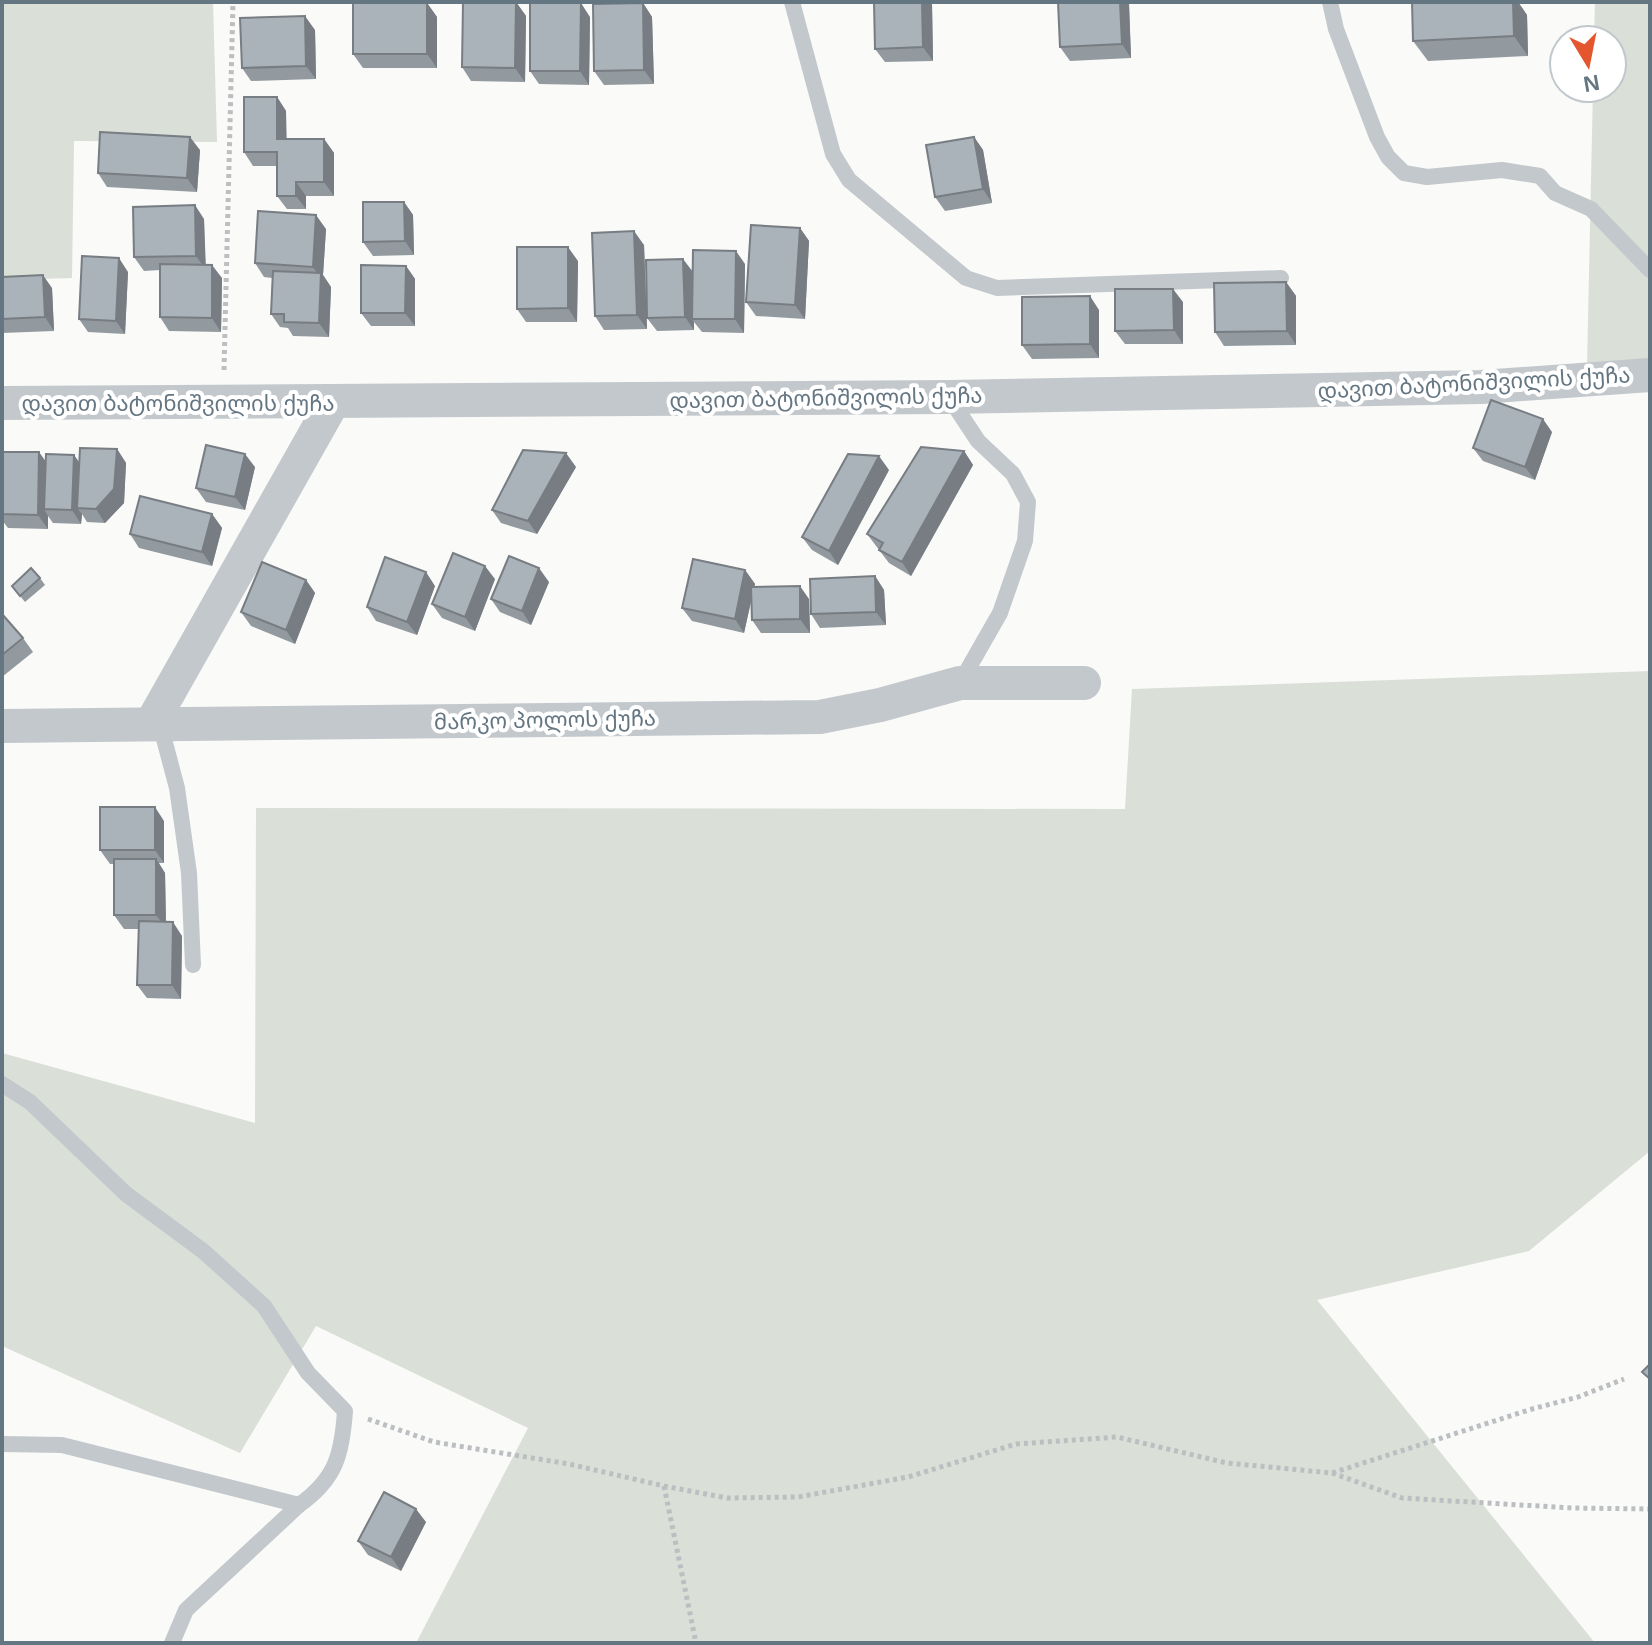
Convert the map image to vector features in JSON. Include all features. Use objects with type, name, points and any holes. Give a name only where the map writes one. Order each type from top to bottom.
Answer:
[{"type":"street","name":"დავით ბატონიშვილის ქუჩა","points":[[2,403],[949,397],[1481,387],[1650,375]]},
{"type":"street","points":[[156,724],[333,402]]},
{"type":"street","name":"მარკო პოლოს ქუჩა","points":[[2,726],[820,717],[880,705],[960,683],[1084,683]]},
{"type":"lane","points":[[792,2],[833,154],[849,180],[966,278],[997,288],[1281,278]]},
{"type":"lane","points":[[1330,2],[1336,29],[1377,137],[1388,157],[1404,173],[1427,177],[1502,170],[1540,176],[1555,193],[1591,209],[1650,270]]},
{"type":"lane","points":[[949,397],[978,441],[1013,474],[1028,502],[1025,541],[1000,613],[960,683]]},
{"type":"lane","points":[[156,724],[177,788],[187,859],[193,965]]},
{"type":"lane","points":[[2,1084],[30,1102],[126,1194],[203,1251],[264,1306],[308,1373],[345,1411],[343,1444],[334,1470],[315,1494],[299,1505],[186,1610],[172,1643]]},
{"type":"lane","points":[[2,1444],[62,1445],[299,1505]]},
{"type":"path","points":[[223,403],[233,2]]},
{"type":"path","points":[[1332,1473],[1578,1397],[1624,1379]]},
{"type":"path","points":[[345,1411],[434,1442],[492,1449],[727,1498],[798,1497],[908,1477],[1016,1444],[1117,1437],[1227,1463],[1332,1473],[1402,1498],[1572,1508],[1650,1509]]},
{"type":"path","points":[[664,1486],[696,1643]]},
{"type":"shaded area","points":[[2,2],[213,2],[217,142],[74,141],[72,278],[2,280]]},
{"type":"shaded area","points":[[1595,2],[1650,2],[1650,364],[1587,367],[1593,104],[1628,104],[1628,24],[1594,24]]},
{"type":"shaded area","points":[[1650,671],[1650,1151],[1529,1251],[1317,1300],[1595,1643],[416,1643],[528,1428],[316,1326],[240,1453],[2,1346],[2,1053],[255,1123],[256,808],[1125,809],[1132,689]]},
{"type":"building","points":[[463,2],[516,2],[515,68],[462,67]]},
{"type":"building","points":[[530,2],[581,3],[580,71],[530,71]]},
{"type":"building","points":[[874,2],[922,2],[923,47],[875,49]]},
{"type":"building","points":[[1058,2],[1120,2],[1122,44],[1060,47]]},
{"type":"building","points":[[1412,2],[1513,2],[1514,36],[1413,41]]},
{"type":"building","points":[[353,3],[427,3],[427,54],[353,54]]},
{"type":"building","points":[[643,3],[644,70],[594,71],[593,4]]},
{"type":"building","points":[[305,16],[306,66],[242,68],[240,18]]},
{"type":"building","points":[[244,97],[277,97],[277,139],[324,139],[324,182],[296,182],[296,196],[277,196],[277,152],[244,152]]},
{"type":"building","points":[[100,132],[190,137],[187,178],[98,173]]},
{"type":"building","points":[[974,137],[983,189],[935,197],[926,145]]},
{"type":"building","points":[[363,202],[404,202],[405,241],[363,242]]},
{"type":"building","points":[[195,205],[196,256],[134,257],[133,207]]},
{"type":"building","points":[[258,211],[316,215],[313,267],[255,263]]},
{"type":"building","points":[[751,225],[800,228],[795,305],[746,302]]},
{"type":"building","points":[[634,231],[637,315],[595,316],[592,233]]},
{"type":"building","points":[[517,247],[568,247],[568,308],[517,309]]},
{"type":"building","points":[[693,250],[736,251],[735,319],[692,319]]},
{"type":"building","points":[[82,256],[119,258],[116,321],[79,319]]},
{"type":"building","points":[[683,259],[685,317],[647,318],[646,260]]},
{"type":"building","points":[[160,264],[212,265],[212,318],[160,317]]},
{"type":"building","points":[[361,265],[406,266],[405,313],[361,313]]},
{"type":"building","points":[[273,271],[321,273],[319,323],[284,322],[284,314],[271,314]]},
{"type":"building","points":[[43,275],[45,317],[2,319],[2,277]]},
{"type":"building","points":[[1286,282],[1287,331],[1215,332],[1214,283]]},
{"type":"building","points":[[1115,289],[1173,289],[1174,330],[1115,331]]},
{"type":"building","points":[[1090,296],[1090,344],[1022,345],[1022,297]]},
{"type":"building","points":[[1491,400],[1543,419],[1525,467],[1473,448]]},
{"type":"building","points":[[206,445],[245,454],[235,497],[196,488]]},
{"type":"building","points":[[921,447],[964,451],[902,562],[879,550],[883,543],[867,534]]},
{"type":"building","points":[[80,448],[117,449],[114,489],[96,509],[77,508]]},
{"type":"building","points":[[523,450],[566,453],[528,521],[492,510]]},
{"type":"building","points":[[2,452],[39,452],[38,515],[2,514]]},
{"type":"building","points":[[46,454],[74,455],[72,510],[44,509]]},
{"type":"building","points":[[848,454],[879,456],[829,551],[802,537]]},
{"type":"building","points":[[140,496],[212,514],[202,552],[130,534]]},
{"type":"building","points":[[453,553],[485,566],[465,617],[432,604]]},
{"type":"building","points":[[509,556],[539,568],[522,611],[491,599]]},
{"type":"building","points":[[385,557],[426,572],[407,622],[367,607]]},
{"type":"building","points":[[693,559],[745,570],[735,619],[682,608]]},
{"type":"building","points":[[262,562],[306,580],[286,630],[241,612]]},
{"type":"building","points":[[31,568],[40,578],[20,596],[12,586]]},
{"type":"building","points":[[875,576],[876,612],[811,614],[810,579]]},
{"type":"building","points":[[800,586],[800,619],[752,620],[751,587]]},
{"type":"building","points":[[2,614],[23,638],[2,655]]},
{"type":"building","points":[[100,807],[155,807],[155,850],[100,850]]},
{"type":"building","points":[[114,859],[156,859],[156,915],[114,915]]},
{"type":"building","points":[[139,921],[173,922],[172,985],[137,985]]},
{"type":"building","points":[[1650,1364],[1650,1379],[1642,1372]]},
{"type":"building","points":[[384,1492],[416,1509],[391,1557],[358,1541]]}]
